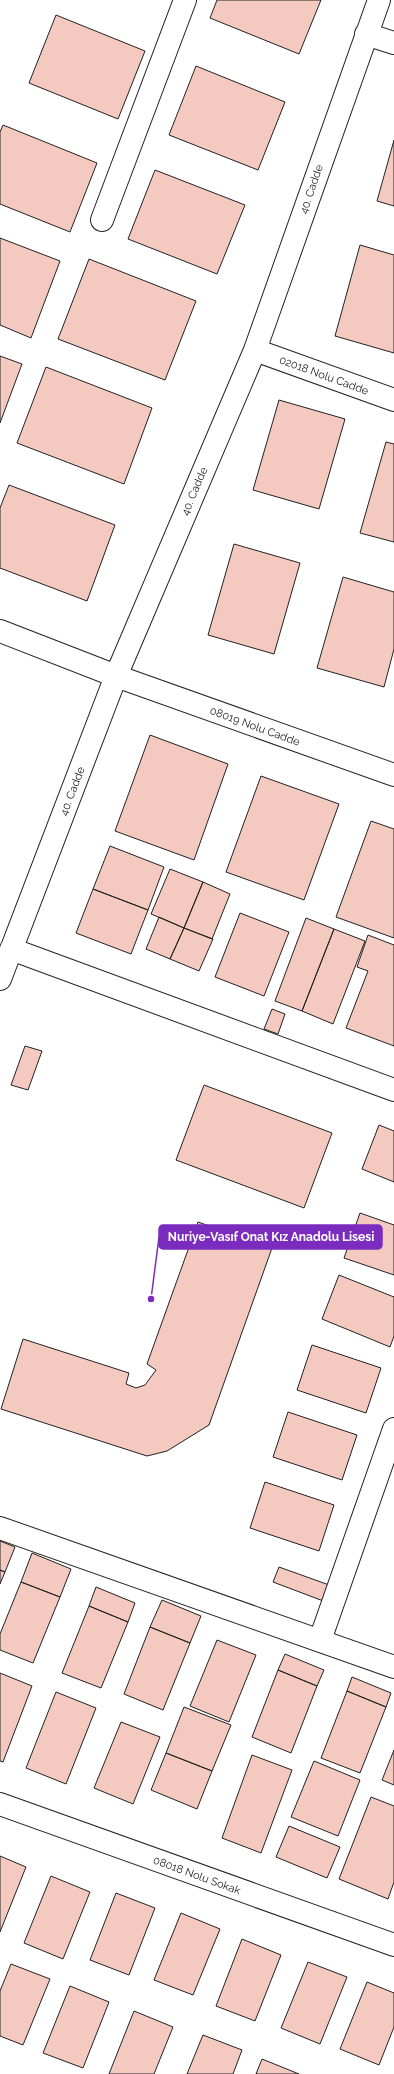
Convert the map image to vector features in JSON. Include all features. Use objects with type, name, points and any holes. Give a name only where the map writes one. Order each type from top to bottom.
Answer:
[{"type":"street","points":[[102,220],[185,0]]},
{"type":"street","name":"40. Cadde","points":[[0,979],[116,676],[255,350],[379,0]]},
{"type":"street","points":[[366,34],[394,43]]},
{"type":"street","name":"02018 Nolu Cadde","points":[[255,350],[394,400]]},
{"type":"street","name":"08019 Nolu Cadde","points":[[0,631],[116,676],[394,775]]},
{"type":"street","points":[[12,949],[394,1090]]},
{"type":"street","points":[[320,1640],[394,1429]]},
{"type":"street","points":[[0,1528],[394,1667]]},
{"type":"street","name":"08018 Nolu Sokak","points":[[0,1804],[394,1945]]},
{"type":"building","points":[[217,0],[321,0],[299,54],[210,18]]},
{"type":"building","points":[[56,15],[145,51],[118,119],[29,83]]},
{"type":"building","points":[[196,66],[285,102],[258,170],[169,135]]},
{"type":"building","points":[[3,125],[97,163],[70,232],[0,204],[0,132]]},
{"type":"building","points":[[394,140],[394,206],[377,201]]},
{"type":"building","points":[[155,170],[245,205],[217,274],[128,239]]},
{"type":"building","points":[[0,238],[60,261],[31,338],[0,325]]},
{"type":"building","points":[[360,245],[394,255],[394,353],[335,336]]},
{"type":"building","points":[[89,259],[196,301],[165,380],[58,339]]},
{"type":"building","points":[[0,356],[22,364],[0,423]]},
{"type":"building","points":[[46,367],[152,408],[124,484],[17,443]]},
{"type":"building","points":[[279,400],[345,419],[319,509],[253,490]]},
{"type":"building","points":[[386,442],[394,444],[394,542],[360,533]]},
{"type":"building","points":[[9,485],[115,525],[87,601],[0,568],[0,508]]},
{"type":"building","points":[[234,544],[300,563],[274,654],[208,635]]},
{"type":"building","points":[[343,577],[394,592],[394,649],[384,687],[317,668]]},
{"type":"building","points":[[150,735],[228,764],[194,860],[115,831]]},
{"type":"building","points":[[261,776],[339,804],[304,900],[226,872]]},
{"type":"building","points":[[371,821],[394,829],[394,938],[336,917]]},
{"type":"building","points":[[110,846],[164,867],[148,910],[93,889]]},
{"type":"building","points":[[170,869],[203,882],[184,928],[151,914]]},
{"type":"building","points":[[203,882],[230,894],[212,939],[184,928]]},
{"type":"building","points":[[93,889],[148,910],[131,954],[76,933]]},
{"type":"building","points":[[240,913],[289,932],[264,996],[215,977]]},
{"type":"building","points":[[159,917],[184,928],[170,959],[146,949]]},
{"type":"building","points":[[306,918],[334,929],[302,1011],[275,1001]]},
{"type":"building","points":[[184,928],[213,939],[199,971],[170,959]]},
{"type":"building","points":[[334,929],[365,941],[333,1024],[302,1011]]},
{"type":"building","points":[[368,935],[394,945],[394,1046],[346,1028],[368,971],[357,967]]},
{"type":"building","points":[[272,1009],[285,1014],[278,1034],[264,1029]]},
{"type":"building","points":[[25,1046],[42,1051],[28,1090],[11,1085]]},
{"type":"building","points":[[204,1085],[332,1133],[304,1208],[176,1160]]},
{"type":"building","points":[[379,1125],[394,1131],[394,1182],[362,1169]]},
{"type":"building","points":[[360,1213],[394,1225],[394,1275],[344,1258]]},
{"type":"building","points":[[198,1222],[272,1248],[209,1425],[167,1451],[147,1456],[1,1409],[23,1339],[129,1373],[126,1384],[136,1388],[145,1385],[156,1370],[147,1364]]},
{"type":"building","points":[[339,1275],[394,1297],[394,1336],[390,1347],[322,1319]]},
{"type":"building","points":[[312,1345],[381,1368],[366,1413],[297,1390]]},
{"type":"building","points":[[288,1412],[357,1435],[342,1480],[273,1457]]},
{"type":"building","points":[[265,1482],[334,1505],[319,1551],[250,1528]]},
{"type":"building","points":[[0,1541],[15,1547],[5,1572],[0,1570]]},
{"type":"building","points":[[32,1553],[71,1569],[60,1597],[21,1582]]},
{"type":"building","points":[[279,1567],[332,1586],[326,1602],[273,1582]]},
{"type":"building","points":[[0,1570],[5,1572],[0,1584]]},
{"type":"building","points":[[21,1582],[60,1597],[33,1663],[0,1650],[0,1634]]},
{"type":"building","points":[[96,1587],[135,1603],[128,1622],[89,1606]]},
{"type":"building","points":[[162,1600],[201,1616],[190,1643],[150,1627]]},
{"type":"building","points":[[89,1606],[128,1622],[101,1688],[62,1673]]},
{"type":"building","points":[[150,1627],[190,1643],[163,1710],[124,1694]]},
{"type":"building","points":[[217,1640],[256,1655],[229,1722],[190,1706]]},
{"type":"building","points":[[285,1654],[324,1670],[317,1686],[278,1670]]},
{"type":"building","points":[[278,1670],[317,1686],[291,1753],[252,1737]]},
{"type":"building","points":[[0,1673],[32,1686],[3,1762],[0,1761]]},
{"type":"building","points":[[352,1677],[391,1693],[386,1707],[347,1691]]},
{"type":"building","points":[[347,1691],[386,1707],[360,1773],[321,1758]]},
{"type":"building","points":[[56,1692],[96,1708],[66,1784],[26,1768]]},
{"type":"building","points":[[184,1707],[231,1725],[212,1771],[166,1753]]},
{"type":"building","points":[[121,1722],[160,1737],[133,1804],[94,1788]]},
{"type":"building","points":[[394,1750],[394,1785],[382,1780]]},
{"type":"building","points":[[166,1753],[212,1771],[197,1809],[151,1790]]},
{"type":"building","points":[[252,1755],[292,1770],[261,1853],[222,1838]]},
{"type":"building","points":[[314,1761],[360,1780],[338,1836],[291,1817]]},
{"type":"building","points":[[371,1797],[394,1806],[394,1882],[388,1899],[339,1879]]},
{"type":"building","points":[[289,1826],[340,1847],[327,1878],[276,1857]]},
{"type":"building","points":[[0,1856],[26,1867],[0,1932]]},
{"type":"building","points":[[51,1876],[90,1892],[63,1959],[24,1943]]},
{"type":"building","points":[[116,1893],[155,1908],[129,1975],[90,1960]]},
{"type":"building","points":[[181,1913],[220,1929],[193,1995],[154,1980]]},
{"type":"building","points":[[242,1939],[281,1955],[255,2021],[216,2006]]},
{"type":"building","points":[[308,1962],[347,1977],[320,2044],[281,2028]]},
{"type":"building","points":[[11,1964],[50,1979],[23,2045],[0,2036],[0,1991]]},
{"type":"building","points":[[367,1982],[394,1993],[394,2027],[379,2065],[340,2049]]},
{"type":"building","points":[[70,1986],[109,2002],[83,2068],[43,2053]]},
{"type":"building","points":[[134,2011],[173,2027],[154,2074],[109,2074]]},
{"type":"building","points":[[203,2035],[242,2050],[233,2074],[187,2074]]},
{"type":"building","points":[[262,2059],[299,2074],[256,2074]]},
{"type":"place","name":"Nuriye-Vasıf Onat Kız Anadolu Lisesi","points":[[151,1299]]}]
